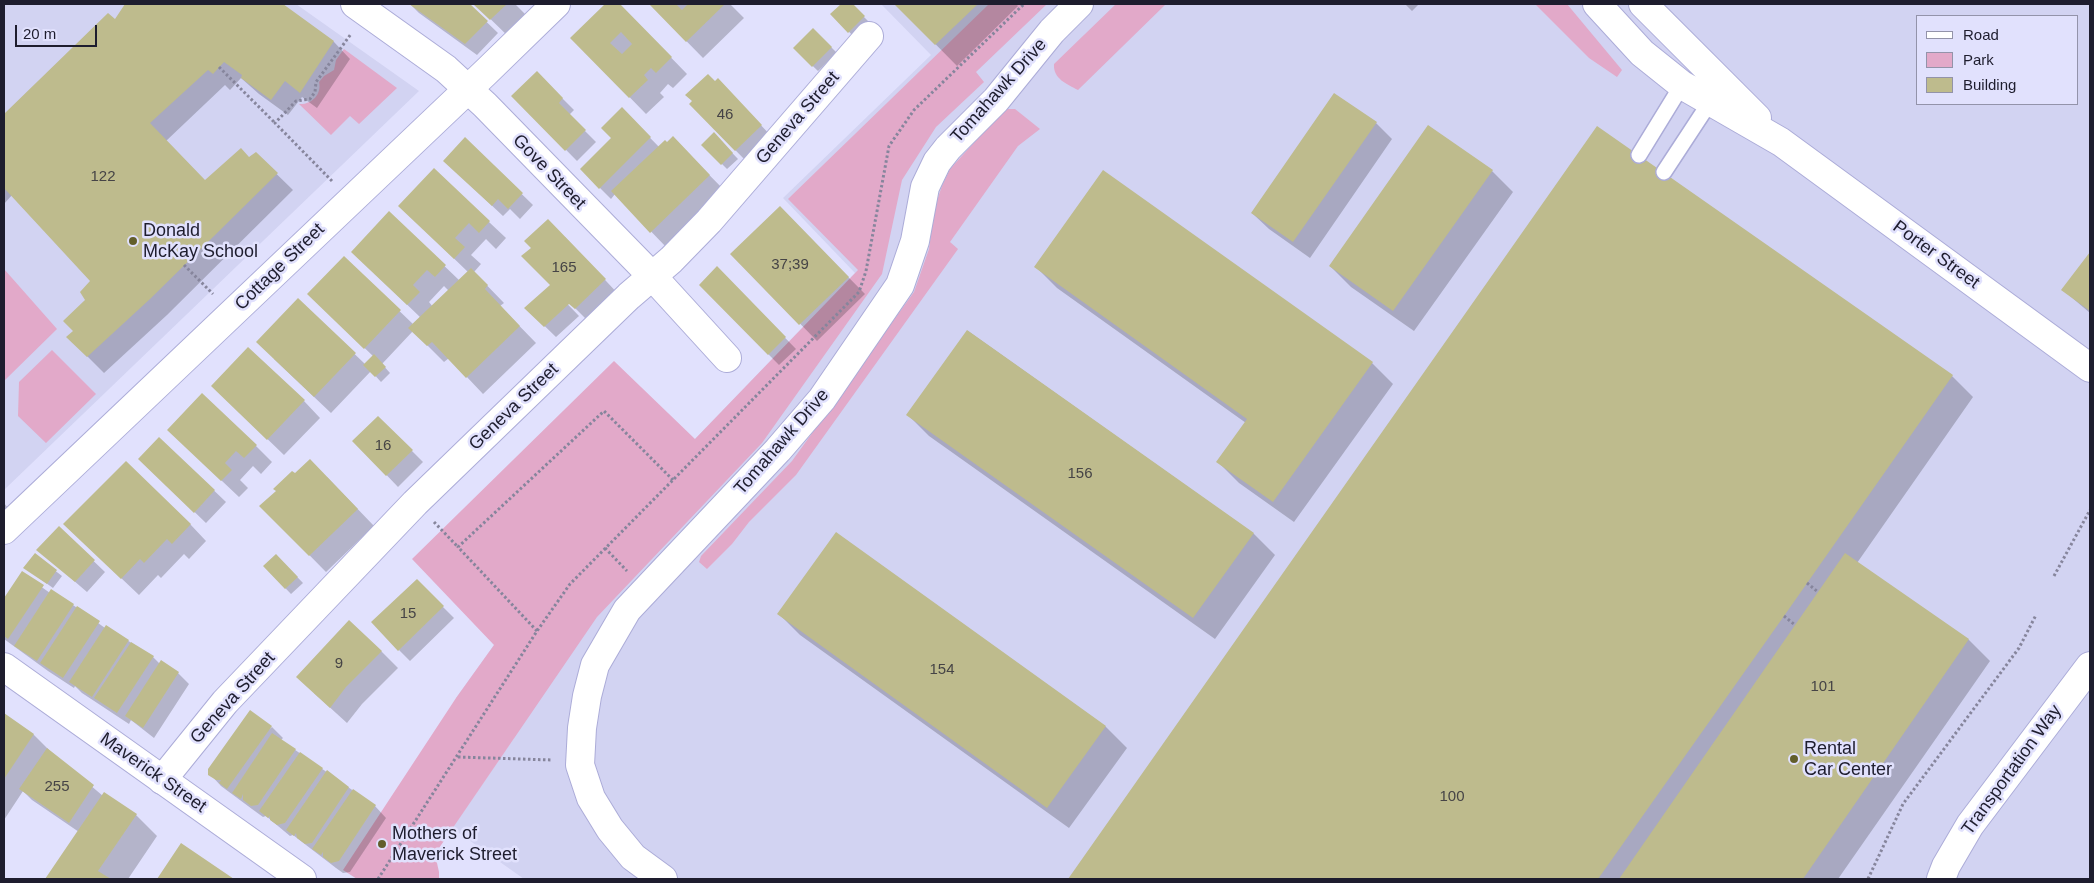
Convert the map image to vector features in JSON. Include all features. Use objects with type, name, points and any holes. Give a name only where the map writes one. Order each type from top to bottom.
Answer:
[{"type":"street","name":"Gove Street","points":[[355,4],[446,69],[468,89],[652,277],[728,358]]},
{"type":"street","name":"Cottage Street","points":[[4,530],[556,4]]},
{"type":"street","name":"Tomahawk Drive","points":[[663,879],[633,857],[610,829],[591,798],[580,760],[584,712],[595,665],[627,610],[765,464],[822,399],[900,285],[915,241],[925,186],[937,162],[948,148],[996,100],[1052,31],[1079,4]]},
{"type":"street","name":"Porter Street","points":[[1597,4],[1642,53],[1682,85],[1780,142],[2090,368]]},
{"type":"street","name":"Porter Street","points":[[1643,4],[1780,142]]},
{"type":"street","name":"Geneva Street","points":[[162,780],[225,702],[415,503],[709,221],[869,36]]},
{"type":"street","name":"Transportation Way","points":[[1941,879],[1946,866],[1970,825],[2090,666]]},
{"type":"street","name":"Maverick Street","points":[[4,667],[302,879]]},
{"type":"lane","points":[[1639,155],[1682,85]]},
{"type":"lane","points":[[1664,172],[1710,102]]},
{"type":"path","points":[[378,879],[570,584],[859,292],[866,271],[890,146],[914,110],[1024,4]]},
{"type":"path","points":[[275,123],[296,101],[310,99],[315,92],[316,82],[351,34]]},
{"type":"path","points":[[220,67],[333,182]]},
{"type":"path","points":[[184,265],[215,296]]},
{"type":"path","points":[[458,547],[604,411],[673,480]]},
{"type":"path","points":[[415,503],[538,631]]},
{"type":"path","points":[[2054,576],[2090,510]]},
{"type":"path","points":[[1807,583],[1818,592]]},
{"type":"path","points":[[1868,879],[1903,804],[2020,648],[2036,615]]},
{"type":"path","points":[[1784,616],[1795,625]]},
{"type":"path","points":[[458,757],[580,760]]},
{"type":"shaded area","name":"Donald McKay School","points":[[4,4],[296,4],[419,91],[4,490]]},
{"type":"shaded area","points":[[881,4],[2090,4],[2090,879],[524,879],[452,828],[514,738],[456,698],[540,581],[695,439],[855,273],[783,198],[931,55]]},
{"type":"green space","points":[[989,4],[1047,4],[976,72],[984,82],[936,127],[902,180],[882,274],[762,443],[597,617],[435,854],[439,879],[357,879],[343,870],[456,698],[494,645],[412,559],[614,361],[695,439],[858,270],[788,199]]},
{"type":"green space","points":[[1116,4],[1166,4],[1078,90],[1065,83],[1056,74],[1054,64]]},
{"type":"green space","points":[[1535,4],[1567,4],[1622,70],[1617,77],[1589,58]]},
{"type":"green space","points":[[344,49],[397,88],[359,124],[350,116],[331,135],[299,104],[308,103],[315,98],[319,91],[319,82],[324,76],[334,70],[336,60]]},
{"type":"green space","points":[[1015,109],[1040,129],[1018,146],[950,242],[958,249],[796,475],[749,522],[732,544],[707,569],[699,562],[701,556],[792,461],[914,292],[929,249],[934,209],[950,169],[1003,111]]},
{"type":"green space","points":[[4,269],[57,329],[4,381]]},
{"type":"green space","points":[[52,350],[96,394],[46,443],[18,416],[19,382]]},
{"type":"building","points":[[125,4],[283,4],[334,41],[300,93],[285,81],[271,100],[241,78],[242,75],[224,62],[213,74],[208,70],[150,123],[205,180],[241,148],[249,157],[256,152],[278,173],[150,299],[87,357],[66,337],[73,331],[63,321],[85,300],[80,292],[90,281],[4,188],[4,114],[108,13],[115,19]]},
{"type":"building","points":[[409,4],[470,4],[488,21],[465,44]]},
{"type":"building","points":[[473,4],[507,4],[490,20]]},
{"type":"building","points":[[605,4],[620,4],[672,57],[656,73],[651,68],[644,75],[648,80],[629,98],[570,38]],"holes":[[[621,32],[632,44],[622,54],[610,43]]]},
{"type":"building","points":[[649,4],[676,4],[682,10],[688,4],[725,4],[686,42]]},
{"type":"building","points":[[841,4],[853,4],[865,16],[848,33],[830,14]]},
{"type":"building","points":[[894,4],[978,4],[935,45]]},
{"type":"building","points":[[813,28],[832,47],[812,67],[793,48]]},
{"type":"building","points":[[537,71],[563,98],[559,103],[586,130],[565,151],[511,96]]},
{"type":"building","points":[[708,74],[715,81],[718,78],[762,125],[735,151],[689,104],[692,101],[685,95]]},
{"type":"building","points":[[1334,93],[1377,122],[1293,242],[1251,213]]},
{"type":"building","points":[[622,107],[651,137],[599,189],[580,169],[611,138],[601,128]]},
{"type":"building","points":[[1428,125],[1493,170],[1393,311],[1329,266]]},
{"type":"building","points":[[1597,126],[1953,375],[1784,616],[1598,879],[1068,879]]},
{"type":"building","points":[[714,132],[733,153],[721,165],[701,145]]},
{"type":"building","points":[[673,136],[710,175],[650,233],[611,191],[665,140],[667,142]]},
{"type":"building","points":[[465,137],[523,193],[508,209],[498,199],[492,206],[443,161]]},
{"type":"building","points":[[434,168],[490,221],[479,233],[469,223],[455,238],[465,247],[454,259],[398,206]]},
{"type":"building","points":[[1103,170],[1373,362],[1273,502],[1216,462],[1247,419],[1034,267]]},
{"type":"building","points":[[780,206],[849,277],[799,325],[730,254]]},
{"type":"building","points":[[389,211],[446,265],[435,277],[427,270],[413,285],[420,292],[407,305],[351,252]]},
{"type":"building","points":[[548,219],[606,279],[575,309],[569,304],[544,327],[524,308],[550,285],[521,256],[531,248],[524,241]]},
{"type":"building","points":[[2090,252],[2090,311],[2061,290]]},
{"type":"building","points":[[344,256],[401,310],[364,349],[307,294]]},
{"type":"building","points":[[717,266],[786,337],[768,355],[699,285]]},
{"type":"building","points":[[471,268],[488,285],[485,289],[520,326],[466,378],[432,342],[427,346],[408,328]]},
{"type":"building","points":[[298,298],[356,353],[314,397],[256,342]]},
{"type":"building","points":[[967,330],[1254,533],[1193,618],[906,415]]},
{"type":"building","points":[[248,347],[305,400],[267,440],[211,386]]},
{"type":"building","points":[[374,354],[386,367],[375,377],[363,365]]},
{"type":"building","points":[[202,393],[257,445],[244,458],[236,451],[225,463],[232,470],[221,481],[167,430]]},
{"type":"building","points":[[378,416],[413,450],[386,476],[352,441]]},
{"type":"building","points":[[159,437],[215,490],[194,513],[138,459]]},
{"type":"building","points":[[310,459],[358,509],[309,556],[259,506],[276,491],[273,489],[292,471],[295,473]]},
{"type":"building","points":[[126,461],[191,524],[172,544],[167,539],[144,563],[140,559],[121,579],[63,524]]},
{"type":"building","points":[[59,526],[95,560],[75,582],[36,550]]},
{"type":"building","points":[[836,532],[1106,726],[1047,808],[777,614]]},
{"type":"building","points":[[35,553],[57,570],[47,584],[23,568]]},
{"type":"building","name":"Rental Car Center","points":[[1845,553],[1969,639],[1803,879],[1619,879]]},
{"type":"building","points":[[276,554],[298,577],[285,589],[263,566]]},
{"type":"building","points":[[22,571],[44,585],[8,639],[4,636],[4,598]]},
{"type":"building","points":[[417,579],[444,606],[398,651],[371,622]]},
{"type":"building","points":[[51,589],[74,604],[37,661],[14,646]]},
{"type":"building","points":[[77,606],[100,621],[63,678],[40,663]]},
{"type":"building","points":[[349,620],[382,651],[346,687],[330,708],[296,677]]},
{"type":"building","points":[[106,625],[129,640],[92,697],[69,682]]},
{"type":"building","points":[[131,642],[154,656],[117,713],[94,698]]},
{"type":"building","points":[[161,660],[179,672],[143,728],[125,716]]},
{"type":"building","points":[[250,710],[272,726],[227,789],[219,783],[221,780],[216,780],[208,775],[208,769]]},
{"type":"building","points":[[4,713],[34,734],[4,779]]},
{"type":"building","points":[[272,733],[296,749],[258,805],[251,806],[243,800],[243,794],[241,799],[232,793]]},
{"type":"building","points":[[47,748],[94,785],[69,823],[19,789]]},
{"type":"building","points":[[300,752],[323,768],[285,823],[277,825],[270,820],[270,816],[268,818],[259,811]]},
{"type":"building","points":[[327,770],[349,787],[312,843],[305,844],[297,838],[296,833],[294,836],[286,830]]},
{"type":"building","points":[[353,789],[376,805],[339,861],[331,863],[323,857],[323,852],[321,855],[312,849]]},
{"type":"building","points":[[104,792],[137,814],[98,871],[111,879],[45,879]]},
{"type":"building","points":[[181,843],[234,879],[157,879]]},
{"type":"place","name":"Donald McKay School","points":[[133,241]]},
{"type":"place","name":"Rental Car Center","points":[[1794,759]]},
{"type":"place","name":"Mothers of Maverick Street","points":[[382,844]]}]
